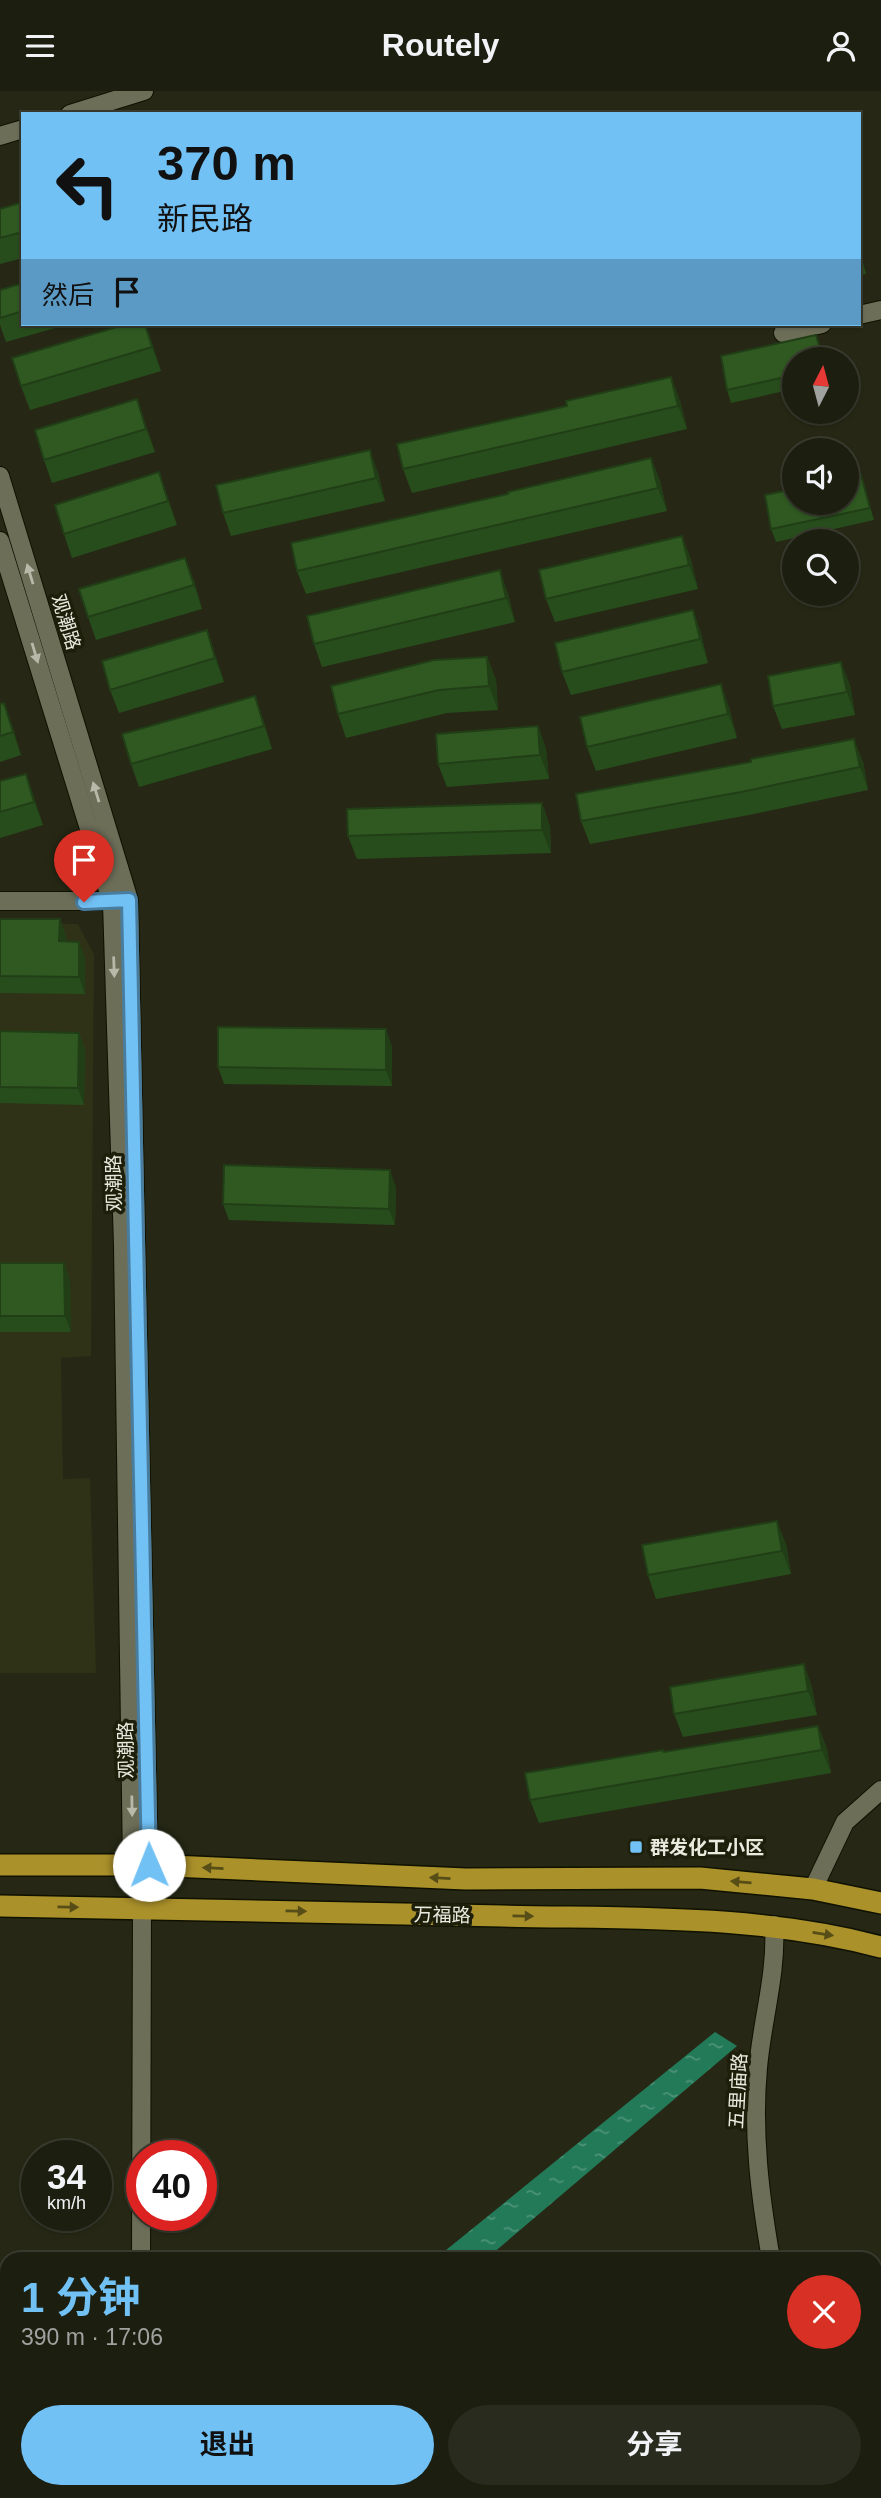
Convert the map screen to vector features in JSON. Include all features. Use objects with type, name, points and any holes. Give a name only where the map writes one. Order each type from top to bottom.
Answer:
[{"type":"main road","name":"万福路","points":[[0,1865],[141,1865],[466,1879],[700,1878],[813,1889],[881,1903]]},
{"type":"main road","name":"万福路","points":[[0,1906],[638,1919],[774,1925],[845,1937],[881,1947]]},
{"type":"street","points":[[76,112],[144,91]]},
{"type":"street","points":[[0,136],[21,130]]},
{"type":"street","points":[[861,315],[881,310]]},
{"type":"street","points":[[783,333],[813,326]]},
{"type":"street","name":"观潮路","points":[[0,476],[120,902],[142,1908],[141,2252]]},
{"type":"street","name":"观潮路","points":[[0,541],[120,902]]},
{"type":"street","points":[[0,901],[120,902]]},
{"type":"street","points":[[813,1889],[845,1822],[881,1790]]},
{"type":"street","name":"五里庙路","points":[[770,2252],[756,2148],[758,2068],[776,1954],[774,1925]]},
{"type":"shaded area","points":[[0,922],[78,924],[94,955],[91,1356],[61,1358],[63,1479],[90,1478],[96,1673],[0,1673]]},
{"type":"water","points":[[715,2032],[737,2046],[494,2252],[444,2252]]},
{"type":"building","points":[[21,203],[21,233],[0,238],[0,209]]},
{"type":"building","points":[[21,284],[21,312],[0,318],[0,290]]},
{"type":"building","points":[[120,326],[146,326],[152,347],[21,386],[12,358]]},
{"type":"building","points":[[816,335],[820,347],[782,347],[782,378],[727,390],[721,356]]},
{"type":"building","points":[[671,377],[678,406],[403,469],[397,444],[567,406],[566,401]]},
{"type":"building","points":[[137,399],[146,429],[44,460],[35,430]]},
{"type":"building","points":[[370,450],[376,478],[223,513],[216,485]]},
{"type":"building","points":[[651,458],[658,488],[297,571],[291,543],[508,494]]},
{"type":"building","points":[[159,472],[168,501],[64,534],[55,505]]},
{"type":"building","points":[[859,475],[870,508],[859,510]]},
{"type":"building","points":[[782,491],[782,515],[837,515],[771,529],[765,495]]},
{"type":"building","points":[[682,536],[689,565],[546,599],[539,570]]},
{"type":"building","points":[[185,558],[194,585],[88,617],[79,589]]},
{"type":"building","points":[[500,570],[506,598],[314,644],[307,616]]},
{"type":"building","points":[[693,610],[700,639],[562,672],[555,643]]},
{"type":"building","points":[[207,630],[215,658],[110,690],[102,661]]},
{"type":"building","points":[[487,657],[489,686],[439,690],[338,714],[331,686],[434,660]]},
{"type":"building","points":[[841,662],[847,692],[773,706],[768,676]]},
{"type":"building","points":[[721,684],[728,714],[587,747],[580,717]]},
{"type":"building","points":[[255,696],[264,726],[131,764],[122,734]]},
{"type":"building","points":[[4,703],[13,732],[0,736],[0,704]]},
{"type":"building","points":[[538,726],[540,755],[438,764],[436,734]]},
{"type":"building","points":[[854,739],[860,767],[581,821],[576,794],[751,762],[751,759]]},
{"type":"building","points":[[26,774],[34,802],[0,812],[0,781]]},
{"type":"building","points":[[542,803],[542,830],[348,836],[347,809]]},
{"type":"building","points":[[0,919],[60,919],[59,941],[79,942],[79,977],[0,976]]},
{"type":"building","points":[[218,1027],[386,1029],[386,1070],[218,1067]]},
{"type":"building","points":[[0,1031],[79,1033],[78,1088],[0,1087]]},
{"type":"building","points":[[224,1165],[390,1170],[389,1209],[223,1204]]},
{"type":"building","points":[[0,1263],[64,1263],[65,1316],[0,1316]]},
{"type":"building","points":[[777,1521],[782,1551],[648,1575],[642,1545]]},
{"type":"building","points":[[804,1664],[808,1691],[674,1714],[670,1687]]},
{"type":"building","points":[[818,1726],[822,1750],[530,1800],[525,1773]]},
{"type":"place","name":"群发化工小区","points":[[636,1847]]},
{"type":"route","points":[[84,902],[112,903],[129,900],[149,1865]]}]
